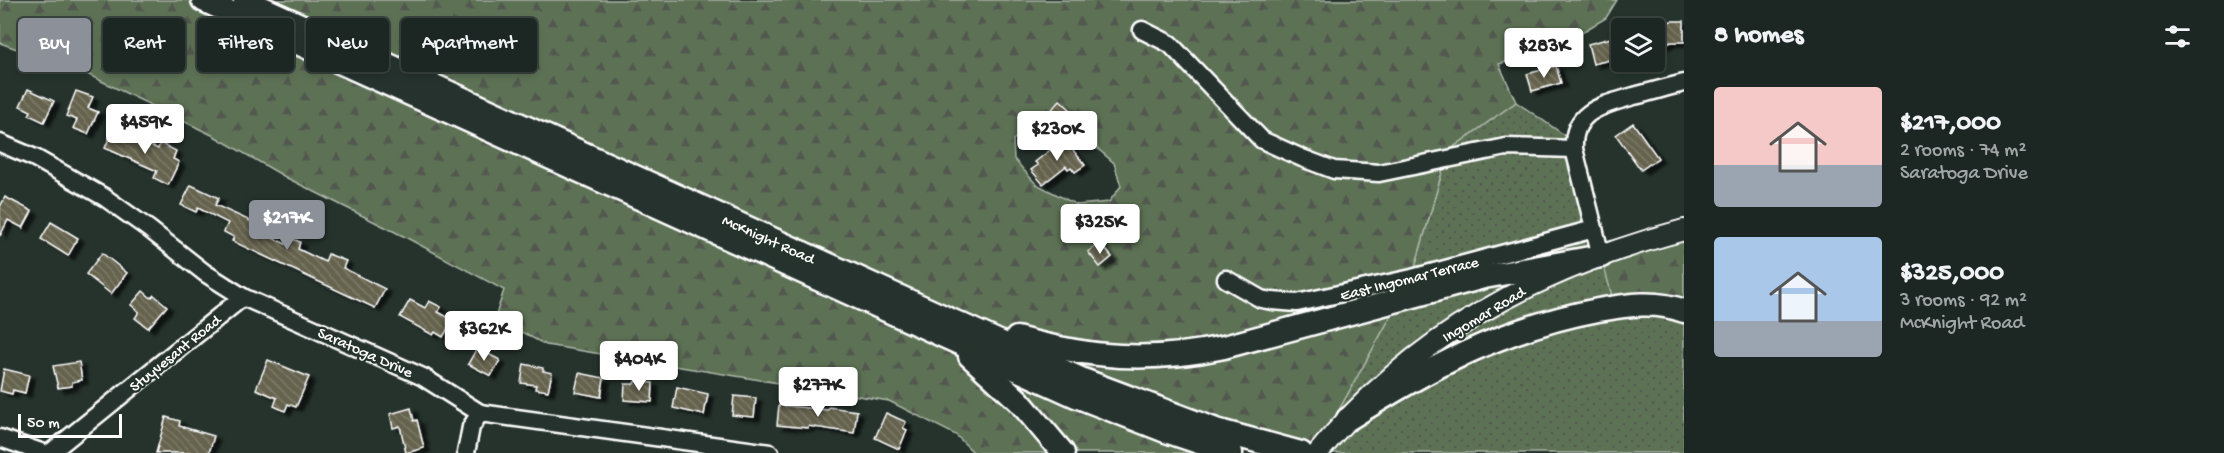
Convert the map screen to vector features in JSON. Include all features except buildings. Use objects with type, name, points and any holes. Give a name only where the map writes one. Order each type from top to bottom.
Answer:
[{"type":"highway","name":"McKnight Road","points":[[202,0],[951,330],[1125,398],[1216,430],[1301,453]]},
{"type":"highway","name":"McKnight Road","points":[[245,0],[951,330],[1087,401],[1231,453]]},
{"type":"highway","points":[[951,330],[1115,357],[1160,357],[1224,347],[1484,277],[1601,256]]},
{"type":"highway","points":[[1348,419],[1432,368],[1480,345],[1518,331],[1582,313],[1634,305],[1663,305],[1684,311]]},
{"type":"highway","points":[[951,330],[1019,401],[1063,453]]},
{"type":"main road","name":"Ingomar Road","points":[[1318,453],[1348,419],[1398,370],[1480,312],[1540,280],[1601,256],[1684,230]]},
{"type":"street","points":[[1142,30],[1170,44],[1262,140],[1334,170],[1378,173],[1506,147],[1573,145]]},
{"type":"street","points":[[1601,256],[1573,145],[1580,122],[1601,105],[1684,83]]},
{"type":"street","name":"Saratoga Drive","points":[[0,143],[44,162],[104,197],[205,273],[243,297],[423,376],[480,413],[770,453]]},
{"type":"street","name":"East Ingomar Terrace","points":[[1226,279],[1261,298],[1297,303],[1412,278],[1594,229]]},
{"type":"street","name":"Stuyvesant Road","points":[[50,453],[243,297]]},
{"type":"street","points":[[466,453],[471,427],[480,413]]},
{"type":"street","points":[[0,438],[44,453]]},
{"type":"green space","points":[[0,0],[203,0],[244,18],[197,18],[197,72],[294,72],[294,40],[306,45],[306,72],[366,72],[1231,453],[974,453],[956,435],[889,401],[546,345],[495,318],[504,290],[287,178],[214,136],[81,72],[91,72],[91,18],[18,18],[18,49],[0,43]]},
{"type":"green space","points":[[245,0],[1617,0],[1606,18],[1555,48],[1499,64],[1516,102],[1448,151],[1412,278],[1315,453],[1216,430],[408,72],[537,72],[537,18],[401,18],[401,69],[389,64],[389,18],[306,18],[306,27],[294,22],[294,18],[286,18]],"holes":[[[1043,115],[1082,135],[1114,163],[1121,186],[1109,202],[1077,205],[1036,184],[1014,159],[1013,140]]]},
{"type":"green space","points":[[1516,102],[1573,141],[1615,307],[1684,311],[1684,453],[1315,453],[1412,278],[1448,151]]},
{"type":"green space","points":[[1684,230],[1684,311],[1615,307],[1601,256]]}]
